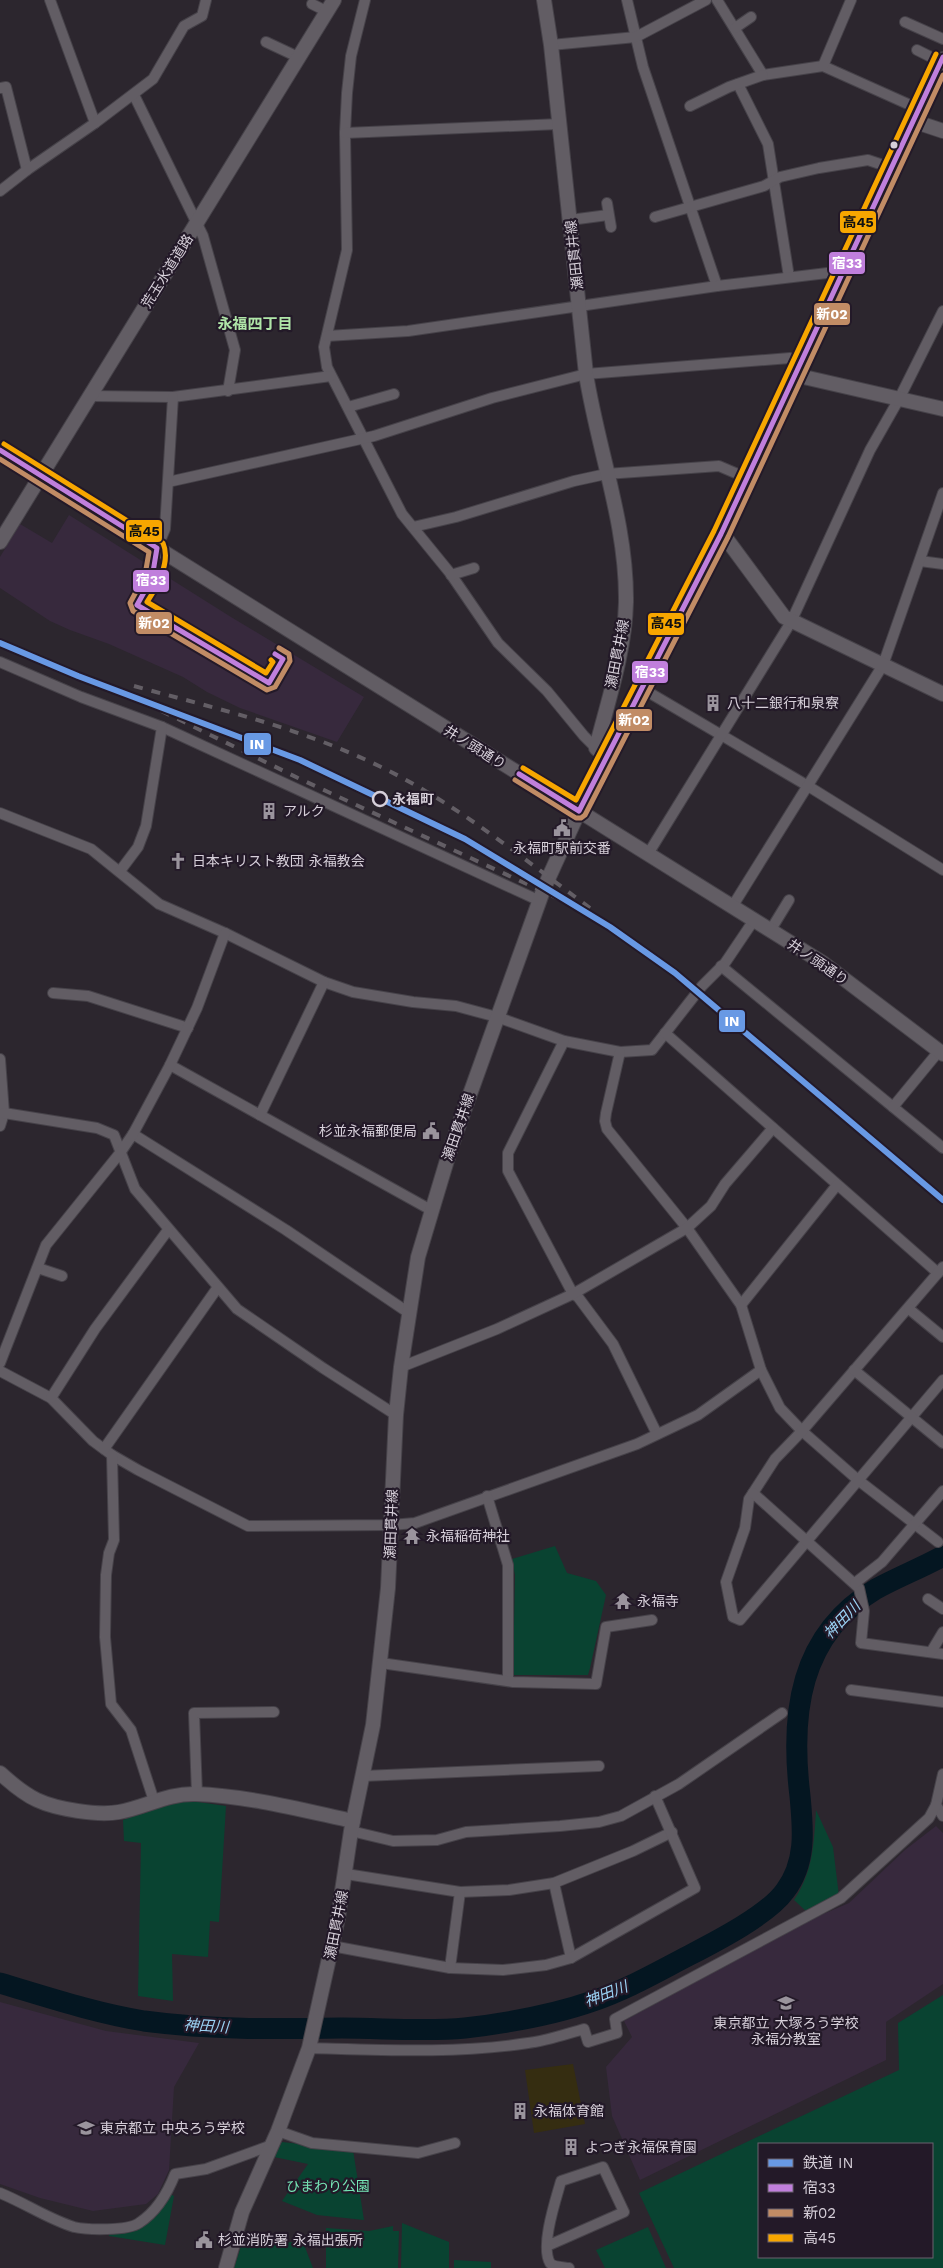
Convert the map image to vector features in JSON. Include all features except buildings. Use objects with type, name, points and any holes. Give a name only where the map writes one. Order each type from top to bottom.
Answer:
[{"type":"main road","name":"瀬田貫井線","points":[[544,0],[551,45],[586,374],[606,474],[617,509],[624,566],[626,602],[623,636],[596,748]]},
{"type":"main road","name":"荒玉水道道路","points":[[0,542],[330,6]]},
{"type":"main road","points":[[916,115],[943,131]]},
{"type":"main road","points":[[796,375],[943,408]]},
{"type":"main road","name":"井ノ頭通り","points":[[0,450],[823,963],[941,1052]]},
{"type":"main road","points":[[721,534],[784,617],[943,694]]},
{"type":"main road","points":[[596,748],[608,758]]},
{"type":"main road","name":"瀬田貫井線","points":[[226,2268],[242,2212],[278,2132],[310,2041],[346,1874],[352,1826],[373,1726],[381,1663],[388,1588],[396,1415],[401,1367],[418,1257],[431,1210],[497,1017],[540,901],[579,811],[608,758]]},
{"type":"main road","points":[[0,1774],[20,1790],[38,1800],[74,1810],[119,1812],[174,1795],[196,1794],[274,1804],[352,1826]]},
{"type":"street","points":[[50,0],[95,123]]},
{"type":"street","points":[[0,191],[134,95],[153,79],[184,26],[202,16],[206,0]]},
{"type":"street","points":[[365,0],[351,56],[345,133],[347,250],[324,347],[327,367],[402,514],[451,575],[498,642],[547,691],[596,748]]},
{"type":"street","points":[[628,0],[643,67],[716,286]]},
{"type":"street","points":[[551,45],[636,37],[706,0]]},
{"type":"street","points":[[717,0],[763,75]]},
{"type":"street","points":[[823,66],[852,0]]},
{"type":"street","points":[[312,4],[330,6]]},
{"type":"street","points":[[735,28],[751,17]]},
{"type":"street","points":[[905,22],[943,38]]},
{"type":"street","points":[[266,42],[298,57]]},
{"type":"street","points":[[608,758],[721,534],[942,59],[917,50]]},
{"type":"street","points":[[690,106],[763,75],[823,66],[916,115]]},
{"type":"street","points":[[738,84],[768,144],[789,277]]},
{"type":"street","points":[[0,88],[6,87],[27,170]]},
{"type":"street","points":[[134,95],[203,236],[235,350],[228,391]]},
{"type":"street","points":[[345,133],[559,124]]},
{"type":"street","points":[[655,217],[764,186],[780,177],[819,168],[868,160],[892,168]]},
{"type":"street","points":[[607,203],[611,227]]},
{"type":"street","points":[[570,220],[608,215]]},
{"type":"street","points":[[327,336],[408,331],[716,286],[844,271]]},
{"type":"street","points":[[648,854],[791,622],[870,450],[899,399],[943,311]]},
{"type":"street","points":[[168,482],[364,438],[492,398],[586,374],[790,358],[803,361]]},
{"type":"street","points":[[90,396],[173,397],[331,376]]},
{"type":"street","points":[[348,406],[394,394]]},
{"type":"street","points":[[157,548],[164,529],[173,397]]},
{"type":"street","points":[[413,527],[456,517],[574,481],[606,474],[719,466],[747,478]]},
{"type":"street","points":[[732,906],[883,666],[943,493]]},
{"type":"street","points":[[920,561],[943,564]]},
{"type":"street","points":[[451,575],[474,568]]},
{"type":"street","points":[[0,662],[89,700],[162,727],[540,901]]},
{"type":"street","points":[[643,689],[808,786],[943,870]]},
{"type":"street","points":[[120,871],[138,846],[146,826],[162,727]]},
{"type":"street","points":[[0,813],[91,849],[159,904],[226,933],[324,982],[353,992],[413,1002],[456,1006],[497,1017],[564,1041],[620,1052],[652,1050],[702,986],[721,966],[754,920]]},
{"type":"street","points":[[770,931],[789,900]]},
{"type":"street","points":[[0,1363],[46,1245],[133,1134],[170,1066],[188,1028],[226,933]]},
{"type":"street","points":[[721,966],[943,1148]]},
{"type":"street","points":[[260,1115],[324,982]]},
{"type":"street","points":[[53,993],[88,996],[188,1028]]},
{"type":"street","points":[[665,1034],[837,1185],[940,1270],[802,1432],[775,1460],[753,1493],[749,1500],[745,1528],[726,1582],[733,1617],[740,1620],[943,1380]]},
{"type":"street","points":[[564,1041],[508,1153],[508,1170],[573,1294],[613,1344],[657,1434]]},
{"type":"street","points":[[620,1052],[606,1113],[607,1129],[687,1228],[741,1305],[761,1370],[780,1408],[802,1432],[858,1480],[938,1542]]},
{"type":"street","points":[[893,1107],[941,1052]]},
{"type":"street","points":[[0,1059],[4,1113],[0,1126]]},
{"type":"street","points":[[170,1066],[431,1210]]},
{"type":"street","points":[[4,1113],[70,1123],[107,1131],[114,1135],[135,1189],[168,1230],[237,1308],[323,1368],[396,1415]]},
{"type":"street","points":[[401,1367],[497,1330],[573,1294],[687,1228],[711,1206],[725,1184],[773,1128]]},
{"type":"street","points":[[133,1134],[286,1230],[409,1312]]},
{"type":"street","points":[[741,1305],[837,1185]]},
{"type":"street","points":[[51,1398],[95,1330],[168,1230]]},
{"type":"street","points":[[38,1268],[62,1276]]},
{"type":"street","points":[[154,1801],[131,1730],[111,1704],[105,1637],[108,1553],[114,1540],[108,1452],[218,1287]]},
{"type":"street","points":[[909,1308],[943,1337]]},
{"type":"street","points":[[0,1371],[51,1398],[93,1441],[108,1452],[138,1470],[248,1526],[391,1525],[415,1523],[637,1444],[698,1415],[709,1401],[761,1370]]},
{"type":"street","points":[[854,1370],[943,1442]]},
{"type":"street","points":[[857,1586],[882,1562],[943,1491]]},
{"type":"street","points":[[753,1493],[857,1586],[864,1608],[861,1643],[943,1654]]},
{"type":"street","points":[[487,1496],[508,1565],[508,1680]]},
{"type":"street","points":[[928,1599],[943,1609]]},
{"type":"street","points":[[381,1663],[508,1680],[596,1684],[606,1627],[652,1620]]},
{"type":"street","points":[[931,1652],[943,1632]]},
{"type":"street","points":[[851,1690],[943,1702]]},
{"type":"street","points":[[196,1794],[194,1713],[274,1712]]},
{"type":"street","points":[[352,1826],[393,1841],[411,1841],[437,1840],[466,1832],[599,1822],[621,1816],[679,1784],[782,1713]]},
{"type":"street","points":[[362,1776],[599,1766]]},
{"type":"street","points":[[310,2041],[393,2050],[474,2049],[530,2043],[584,2030],[588,2042],[617,2033],[615,2019],[658,1998],[841,1898],[929,1818],[936,1805],[943,1774]]},
{"type":"street","points":[[332,1946],[450,1968],[503,1970],[546,1965],[571,1958],[695,1888],[656,1796]]},
{"type":"street","points":[[936,1805],[943,1816]]},
{"type":"street","points":[[346,1874],[460,1892],[509,1890],[554,1883],[634,1851],[672,1832]]},
{"type":"street","points":[[554,1883],[571,1958]]},
{"type":"street","points":[[450,1968],[460,1892]]},
{"type":"street","points":[[278,2132],[312,2143],[418,2153],[455,2143]]},
{"type":"street","points":[[0,2193],[76,2227],[108,2229],[138,2224],[163,2198],[175,2174],[206,2169],[272,2145]]},
{"type":"street","points":[[547,2246],[624,2212],[603,2167],[561,2181],[547,2246],[550,2262],[553,2265],[569,2268]]},
{"type":"shaded area","points":[[69,515],[231,617],[364,697],[337,742],[240,708],[207,692],[183,677],[109,644],[50,621],[0,588],[0,557],[20,524],[52,543]]},
{"type":"shaded area","name":"東京都立 大塚ろう学校 永福分教室","points":[[936,1826],[943,1833],[943,1984],[886,2022],[886,2060],[640,2180],[612,2116],[606,2067],[632,2037],[624,2021],[800,1924],[849,1903],[905,1850]]},
{"type":"shaded area","name":"東京都立 中央ろう学校","points":[[0,2002],[106,2031],[199,2043],[174,2087],[169,2170],[158,2194],[146,2204],[93,2211],[40,2198],[0,2184]]},
{"type":"green space","points":[[555,1546],[567,1573],[596,1581],[606,1595],[588,1675],[513,1675],[515,1575],[512,1559]]},
{"type":"green space","points":[[191,1801],[226,1806],[219,1922],[210,1921],[208,1957],[172,1954],[173,2001],[138,1996],[141,1843],[124,1841],[123,1820],[173,1802]]},
{"type":"green space","points":[[816,1810],[833,1847],[839,1896],[807,1912],[794,1900],[809,1868]]},
{"type":"green space","points":[[943,1995],[943,2268],[674,2268],[639,2193],[899,2070],[898,2023]]},
{"type":"green space","name":"ひまわり公園","points":[[282,2142],[353,2150],[364,2220],[317,2215],[282,2201],[308,2164],[274,2157]]},
{"type":"green space","points":[[170,2194],[174,2196],[165,2245],[109,2236],[109,2232],[139,2227]]},
{"type":"green space","points":[[402,2223],[449,2242],[449,2268],[401,2268]]},
{"type":"green space","points":[[393,2226],[393,2231],[399,2231],[398,2268],[326,2268],[326,2228],[369,2231]]},
{"type":"green space","points":[[648,2227],[666,2268],[605,2268],[596,2250]]},
{"type":"green space","points":[[303,2242],[313,2268],[234,2268],[242,2243]]},
{"type":"green space","points":[[454,2260],[491,2262],[491,2268],[454,2268]]},
{"type":"sand","points":[[573,2064],[585,2124],[534,2133],[525,2070]]},
{"type":"waterway","name":"神田川","points":[[0,1983],[126,2018],[193,2026],[267,2029],[419,2030],[465,2028],[546,2014],[578,2006],[617,1992],[740,1927],[766,1909],[785,1891],[797,1868],[802,1845],[797,1736],[799,1707],[805,1679],[815,1653],[830,1629],[850,1608],[876,1589],[943,1556]]},
{"type":"railway","points":[[134,686],[259,720],[320,741],[379,766],[435,797],[488,832],[590,908]]},
{"type":"railway","points":[[129,695],[298,778],[572,905]]},
{"type":"rail line","name":"IN","points":[[0,643],[78,676],[300,760],[465,839],[610,927],[675,973],[943,1200]]},
{"type":"transit line","name":"高45","points":[[523,768],[576,800],[714,531],[936,54]]},
{"type":"transit line","name":"宿33","points":[[519,774],[579,811],[721,534],[943,57]]},
{"type":"transit line","name":"新02","points":[[515,780],[576,818],[581,818],[585,815],[728,537],[943,75]]},
{"type":"transit line","name":"高45","points":[[4,444],[163,543],[165,558],[162,574],[147,602],[266,673],[273,662],[271,660]]},
{"type":"transit line","name":"宿33","points":[[0,450],[157,548],[152,578],[137,605],[269,683],[283,659],[275,654]]},
{"type":"transit line","name":"新02","points":[[0,459],[149,552],[145,575],[130,603],[133,611],[267,690],[275,687],[290,661],[289,654],[279,648]]},
{"type":"place","name":"八十二銀行和泉寮","points":[[713,703]]},
{"type":"place","name":"永福町","points":[[380,799]]},
{"type":"place","name":"アルク","points":[[269,811]]},
{"type":"place","name":"永福町駅前交番","points":[[562,828]]},
{"type":"place","name":"日本キリスト教団 永福教会","points":[[178,861]]},
{"type":"place","name":"杉並永福郵便局","points":[[431,1131]]},
{"type":"place","name":"永福稲荷神社","points":[[412,1536]]},
{"type":"place","name":"永福寺","points":[[623,1601]]},
{"type":"place","name":"東京都立 大塚ろう学校 永福分教室","points":[[786,2003]]},
{"type":"place","name":"永福体育館","points":[[520,2111]]},
{"type":"place","name":"東京都立 中央ろう学校","points":[[86,2128]]},
{"type":"place","name":"よつぎ永福保育園","points":[[571,2147]]},
{"type":"place","name":"杉並消防署 永福出張所","points":[[204,2240]]},
{"type":"district","name":"永福四丁目","points":[[255,324]]}]
